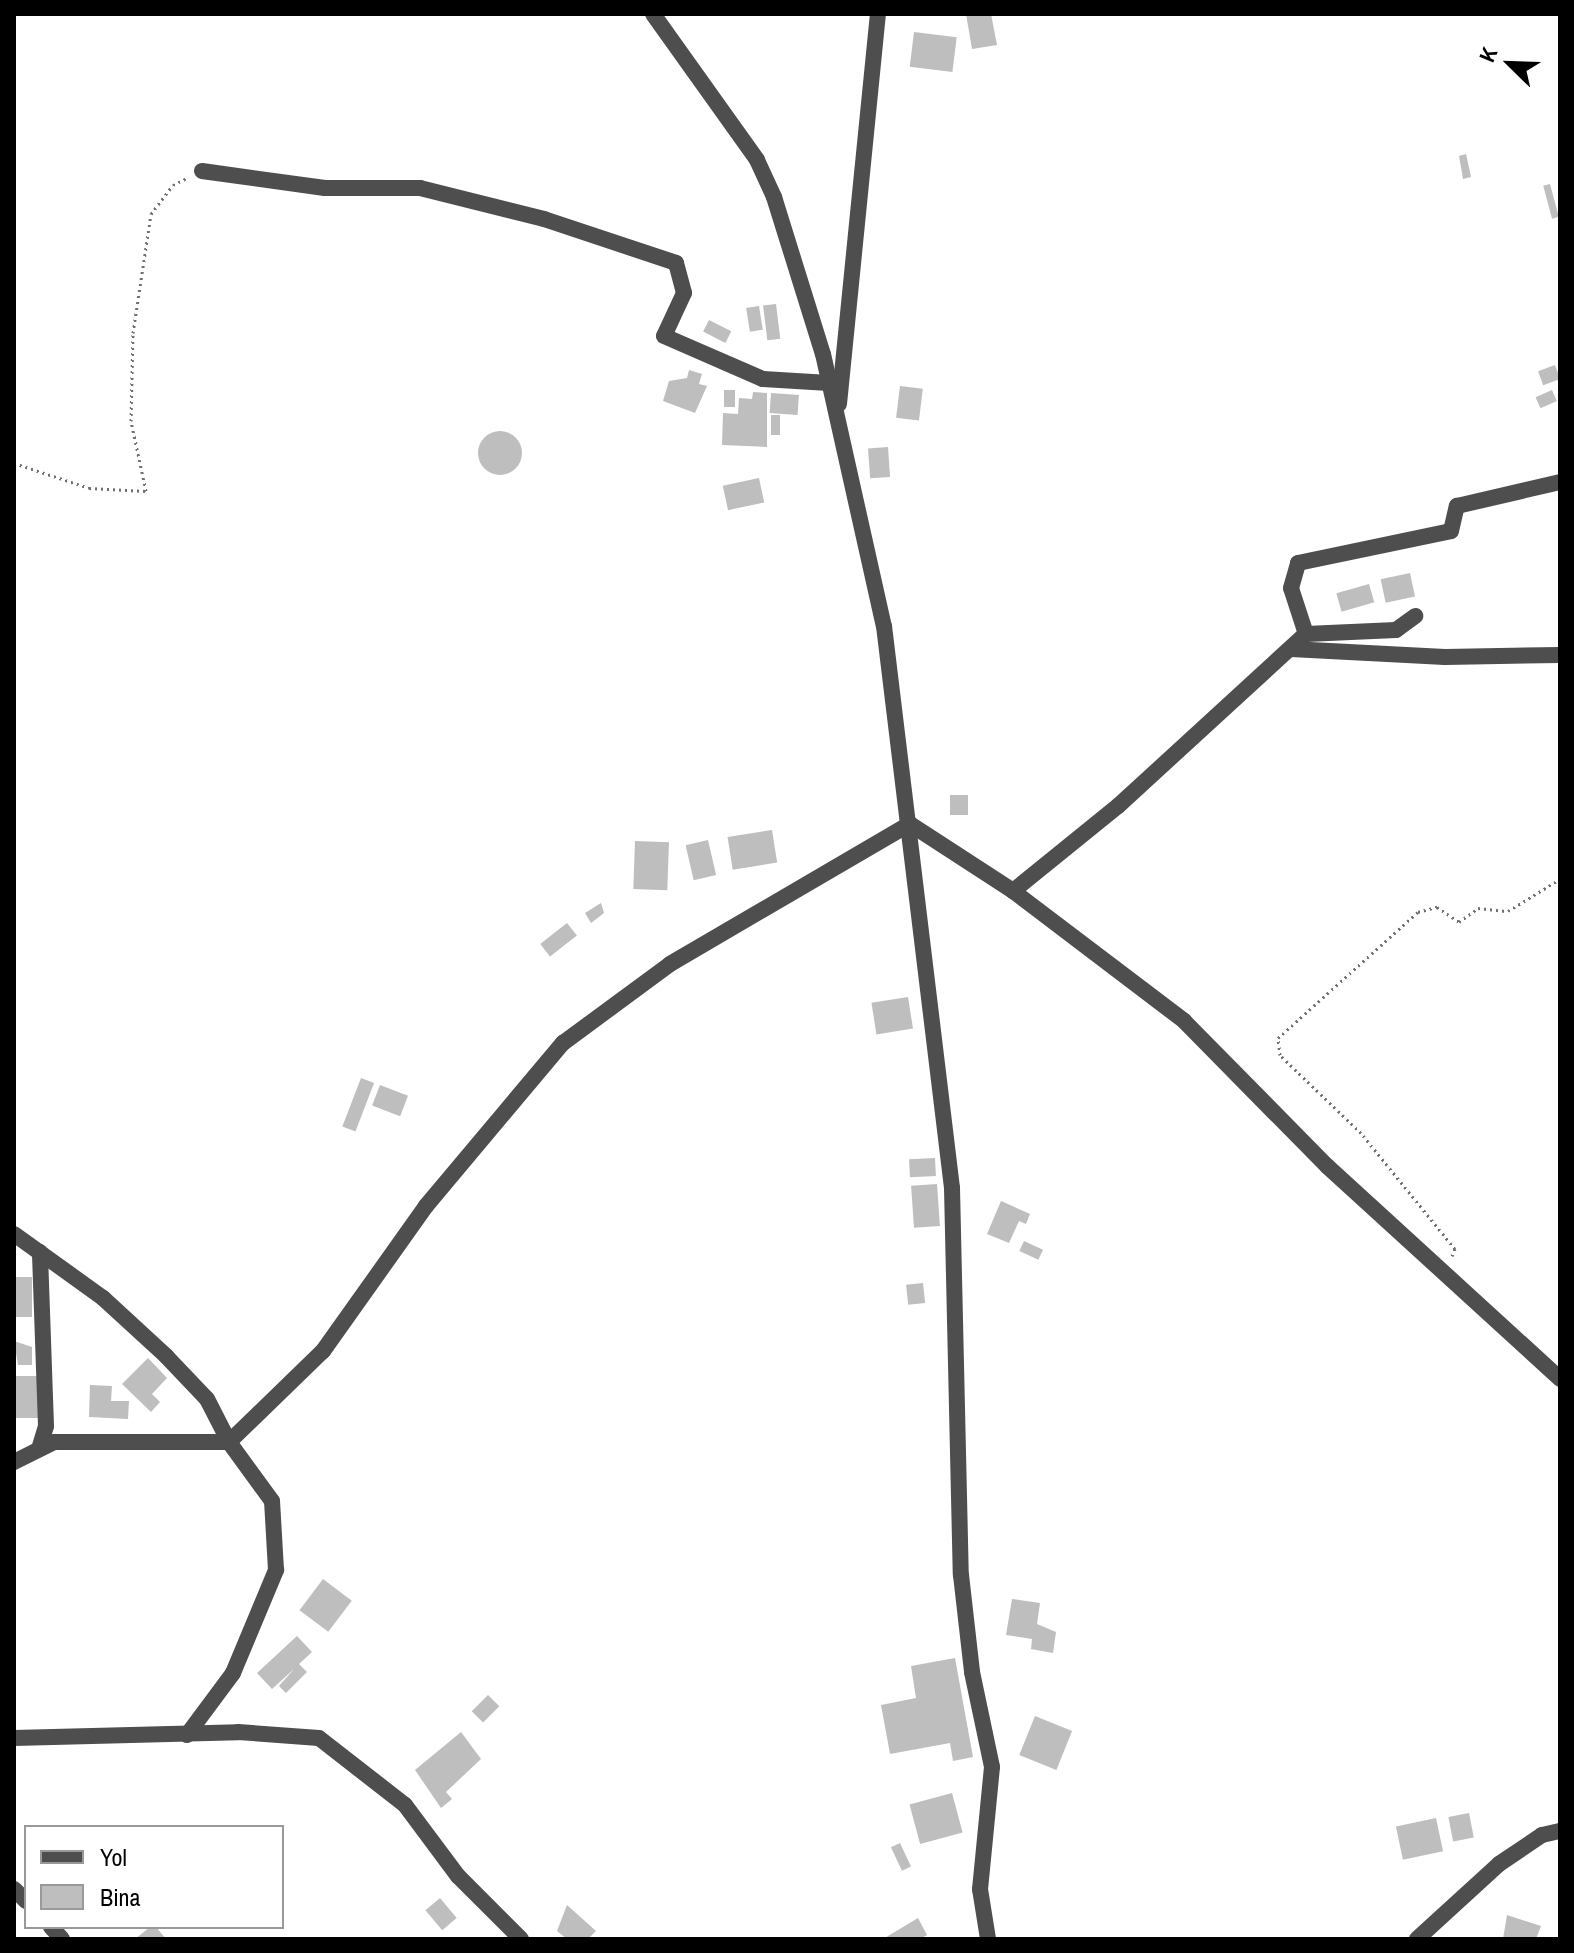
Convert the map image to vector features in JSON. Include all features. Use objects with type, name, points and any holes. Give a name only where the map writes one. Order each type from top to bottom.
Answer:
[{"type":"street","points":[[653,14],[757,160],[791,243],[829,383],[837,430],[884,626],[952,1188],[961,1575],[972,1672],[992,1767],[980,1889],[988,1939]]},
{"type":"street","points":[[837,430],[878,14]]},
{"type":"street","points":[[202,171],[325,188],[420,188],[544,219],[676,263],[684,293],[664,336],[763,379],[829,383]]},
{"type":"street","points":[[1306,634],[1291,588],[1298,563],[1451,531],[1457,506],[1560,482]]},
{"type":"street","points":[[1013,891],[1306,634],[1396,630],[1415,616]]},
{"type":"street","points":[[1291,649],[1445,657],[1560,655]]},
{"type":"street","points":[[910,824],[1013,891],[1184,1021],[1444,1274],[1560,1379]]},
{"type":"street","points":[[14,1462],[54,1442],[229,1442],[323,1351],[445,1182],[563,1043],[670,964],[910,824]]},
{"type":"street","points":[[14,1234],[166,1356],[207,1399],[229,1442],[272,1501],[276,1570],[233,1673],[187,1735]]},
{"type":"street","points":[[39,1449],[46,1426],[40,1252]]},
{"type":"street","points":[[14,1738],[187,1735],[319,1738],[405,1805],[458,1876],[521,1939]]},
{"type":"street","points":[[1417,1939],[1499,1864],[1542,1835],[1560,1831]]},
{"type":"path","points":[[14,463],[89,488],[146,491],[131,421],[133,333],[151,214],[173,185],[202,171]]},
{"type":"path","points":[[1444,1274],[1455,1249],[1361,1133],[1280,1055],[1278,1038],[1418,912],[1437,907],[1459,922],[1478,908],[1508,911],[1560,879]]},
{"type":"building","points":[[966,14],[991,14],[997,45],[972,49]]},
{"type":"building","points":[[914,32],[957,37],[952,72],[910,67]]},
{"type":"building","points":[[1466,154],[1471,177],[1463,179],[1459,156]]},
{"type":"building","points":[[1550,184],[1559,217],[1552,219],[1543,186]]},
{"type":"building","points":[[776,304],[780,339],[767,340],[763,306]]},
{"type":"building","points":[[759,306],[763,330],[750,332],[746,308]]},
{"type":"building","points":[[709,320],[731,331],[725,343],[703,332]]},
{"type":"building","points":[[1555,365],[1560,379],[1543,385],[1538,371]]},
{"type":"building","points":[[689,370],[702,374],[699,384],[707,386],[695,413],[663,401],[669,381],[687,378]]},
{"type":"building","points":[[900,386],[923,389],[919,421],[896,418]]},
{"type":"building","points":[[724,390],[735,390],[735,407],[724,407]]},
{"type":"building","points":[[1552,390],[1557,401],[1540,408],[1536,397]]},
{"type":"building","points":[[753,392],[767,393],[767,447],[722,445],[723,413],[738,414],[739,398],[752,399]]},
{"type":"building","points":[[771,393],[799,395],[798,415],[770,413]]},
{"type":"building","points":[[771,415],[780,415],[780,435],[771,435]]},
{"type":"building","points":[[500,431],[515,438],[522,453],[515,468],[500,475],[485,468],[478,453],[485,438]]},
{"type":"building","points":[[888,447],[890,477],[870,478],[868,448]]},
{"type":"building","points":[[759,478],[764,502],[728,510],[723,486]]},
{"type":"building","points":[[1410,573],[1415,596],[1386,603],[1381,579]]},
{"type":"building","points":[[1369,584],[1374,602],[1342,612],[1336,593]]},
{"type":"building","points":[[950,795],[968,795],[968,815],[950,815]]},
{"type":"building","points":[[772,830],[777,863],[733,870],[728,837]]},
{"type":"building","points":[[708,840],[716,875],[694,880],[686,845]]},
{"type":"building","points":[[635,841],[669,842],[667,890],[633,889]]},
{"type":"building","points":[[601,903],[604,913],[591,923],[585,913]]},
{"type":"building","points":[[567,923],[577,936],[550,957],[540,944]]},
{"type":"building","points":[[908,997],[913,1029],[876,1034],[871,1003]]},
{"type":"building","points":[[361,1078],[374,1083],[355,1132],[342,1127]]},
{"type":"building","points":[[380,1085],[408,1096],[400,1116],[372,1106]]},
{"type":"building","points":[[935,1158],[936,1176],[910,1177],[909,1159]]},
{"type":"building","points":[[937,1184],[940,1226],[914,1228],[911,1186]]},
{"type":"building","points":[[1001,1201],[1030,1214],[1026,1224],[1019,1221],[1009,1243],[987,1234]]},
{"type":"building","points":[[1024,1241],[1043,1250],[1038,1260],[1019,1251]]},
{"type":"building","points":[[14,1277],[32,1277],[32,1317],[14,1317]]},
{"type":"building","points":[[923,1283],[925,1303],[908,1305],[906,1285]]},
{"type":"building","points":[[14,1341],[32,1347],[32,1365],[18,1365]]},
{"type":"building","points":[[148,1358],[167,1378],[152,1394],[160,1402],[151,1412],[122,1384]]},
{"type":"building","points":[[14,1376],[40,1376],[40,1418],[14,1418]]},
{"type":"building","points":[[90,1385],[112,1386],[111,1401],[129,1401],[128,1419],[89,1417]]},
{"type":"building","points":[[323,1579],[352,1601],[328,1632],[300,1610]]},
{"type":"building","points":[[1012,1599],[1040,1603],[1037,1624],[1056,1632],[1053,1653],[1031,1649],[1032,1639],[1006,1635]]},
{"type":"building","points":[[297,1636],[312,1652],[299,1664],[307,1672],[286,1693],[279,1686],[294,1669],[272,1689],[257,1673]]},
{"type":"building","points":[[955,1658],[973,1757],[953,1761],[950,1743],[890,1754],[881,1705],[916,1698],[911,1666]]},
{"type":"building","points":[[488,1695],[499,1706],[483,1723],[472,1711]]},
{"type":"building","points":[[1035,1716],[1072,1731],[1056,1770],[1019,1755]]},
{"type":"building","points":[[461,1732],[481,1759],[446,1792],[452,1799],[441,1808],[415,1770]]},
{"type":"building","points":[[952,1793],[963,1833],[920,1844],[909,1804]]},
{"type":"building","points":[[1469,1813],[1474,1838],[1453,1842],[1448,1817]]},
{"type":"building","points":[[1436,1818],[1443,1851],[1403,1860],[1396,1827]]},
{"type":"building","points":[[900,1843],[911,1867],[902,1871],[891,1847]]},
{"type":"building","points":[[440,1898],[457,1918],[442,1930],[425,1910]]},
{"type":"building","points":[[567,1905],[596,1931],[588,1939],[567,1939],[557,1931]]},
{"type":"building","points":[[1507,1915],[1541,1926],[1536,1939],[1503,1939]]},
{"type":"building","points":[[918,1918],[927,1935],[920,1939],[883,1939]]},
{"type":"building","points":[[148,1929],[158,1929],[166,1939],[135,1939]]}]
